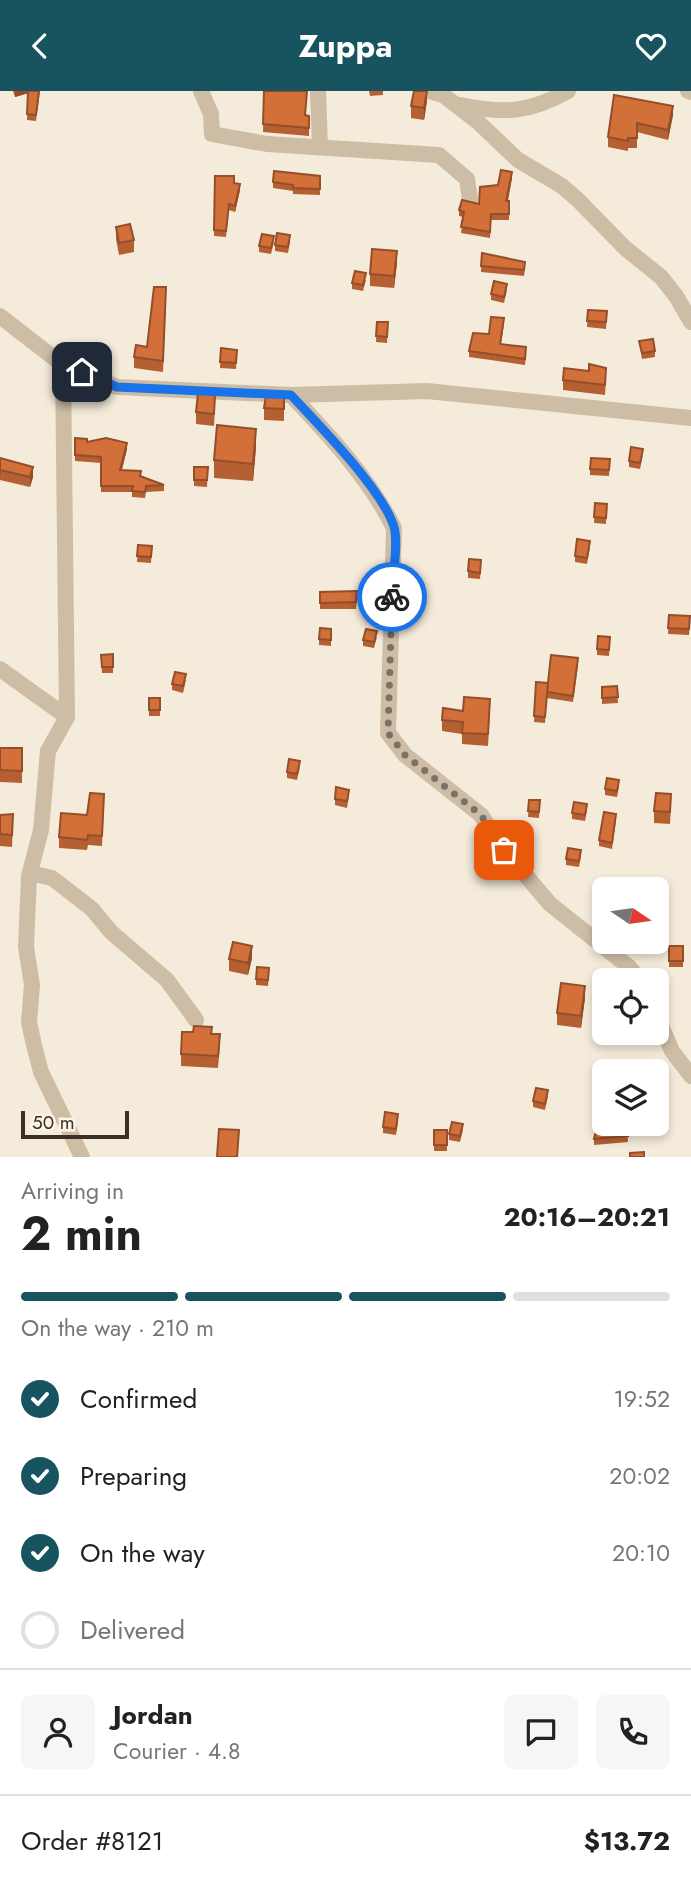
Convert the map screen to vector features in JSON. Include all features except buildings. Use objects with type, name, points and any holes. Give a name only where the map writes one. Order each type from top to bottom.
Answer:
[{"type":"street","points":[[201,91],[211,114],[212,134],[267,144],[439,155],[467,179],[470,199]]},
{"type":"street","points":[[318,91],[320,147]]},
{"type":"street","points":[[429,91],[454,104],[518,160],[562,186],[578,200],[625,248],[661,277],[691,322]]},
{"type":"street","points":[[454,104],[495,113],[520,111],[568,91]]},
{"type":"street","points":[[0,316],[62,365],[117,387],[291,395],[427,391],[691,418]]},
{"type":"street","points":[[62,365],[67,717],[48,751],[41,830],[30,873],[26,947],[32,985],[29,1022],[41,1072],[82,1157]]},
{"type":"street","points":[[291,395],[330,436],[382,504],[394,528],[388,733],[405,755],[481,815],[504,850],[550,904],[630,968]]},
{"type":"street","points":[[0,669],[67,717]]},
{"type":"street","points":[[30,873],[52,878],[92,909],[111,932],[167,981],[196,1020]]},
{"type":"street","points":[[669,1044],[691,1076]]},
{"type":"way so far","points":[[392,597],[388,733],[405,755],[481,815],[504,850]]},
{"type":"route","points":[[82,372],[117,387],[291,395],[330,436],[382,504],[394,528],[392,597]]}]
